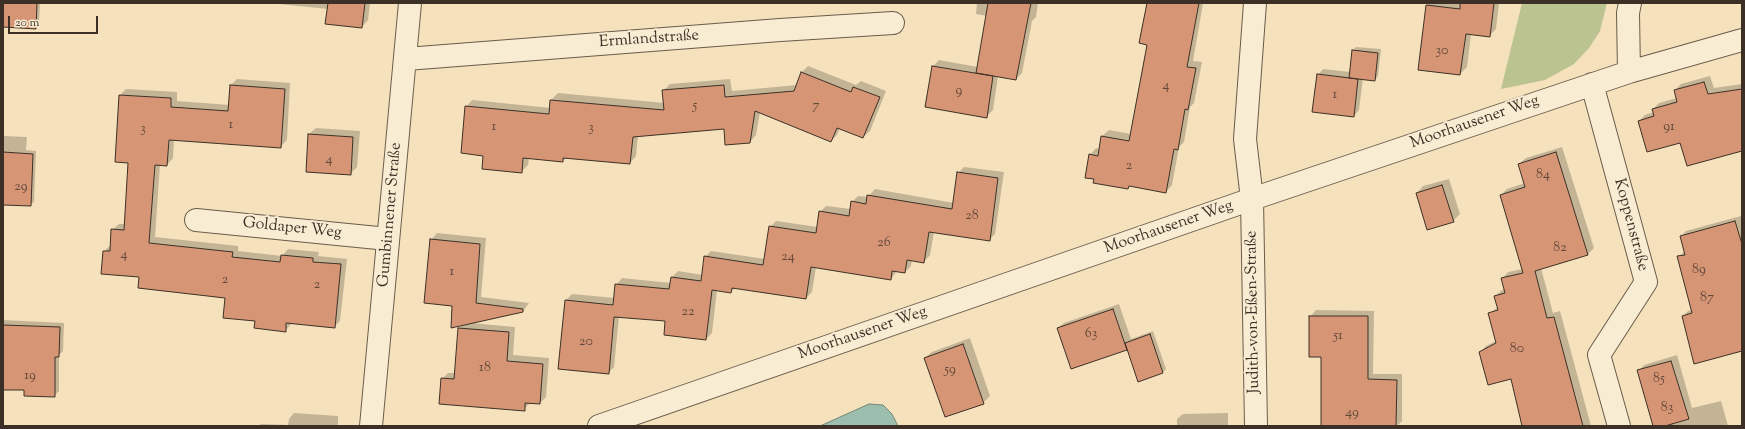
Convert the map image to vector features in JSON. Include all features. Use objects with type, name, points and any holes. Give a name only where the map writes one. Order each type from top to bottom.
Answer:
[{"type":"street","name":"Gumbinnener Straße","points":[[371,426],[410,3]]},
{"type":"street","name":"Judith-von-Eßen-Straße","points":[[1255,3],[1245,138],[1252,199],[1256,426]]},
{"type":"street","points":[[1629,72],[1628,13],[1630,3]]},
{"type":"street","name":"Ermlandstraße","points":[[406,59],[780,30],[893,23]]},
{"type":"street","name":"Moorhausener Weg","points":[[599,426],[1252,199],[1592,84],[1742,40]]},
{"type":"street","name":"Koppenstraße","points":[[1592,84],[1646,282],[1600,356],[1619,426]]},
{"type":"street","name":"Goldaper Weg","points":[[196,220],[388,239]]},
{"type":"green space","points":[[1522,3],[1607,3],[1600,31],[1589,48],[1574,64],[1545,80],[1501,89]]},
{"type":"shaded area","points":[[869,404],[883,405],[892,414],[898,426],[820,426]]},
{"type":"building","points":[[3,3],[37,3],[36,29],[3,27]]},
{"type":"building","points":[[328,3],[365,3],[362,28],[325,24]]},
{"type":"building","points":[[988,3],[1031,3],[1016,80],[976,73]]},
{"type":"building","points":[[1147,3],[1199,3],[1187,67],[1196,68],[1188,110],[1185,109],[1178,150],[1174,149],[1166,193],[1129,186],[1128,189],[1093,183],[1094,179],[1085,178],[1089,154],[1098,156],[1101,136],[1129,141],[1147,45],[1139,43]]},
{"type":"building","points":[[1460,3],[1494,3],[1490,37],[1466,34],[1460,75],[1418,70],[1426,5],[1460,9]]},
{"type":"building","points":[[1352,50],[1378,53],[1375,81],[1349,78]]},
{"type":"building","points":[[932,66],[993,76],[987,118],[925,107]]},
{"type":"building","points":[[801,72],[851,92],[853,87],[880,97],[863,138],[837,128],[831,142],[755,111],[750,143],[725,145],[724,129],[633,137],[630,164],[563,158],[563,162],[523,158],[522,173],[482,169],[483,156],[461,153],[465,106],[549,114],[550,100],[664,110],[662,90],[724,85],[725,97],[794,91]]},
{"type":"building","points":[[1317,74],[1358,79],[1354,117],[1312,112]]},
{"type":"building","points":[[1704,82],[1708,94],[1742,89],[1742,151],[1687,166],[1680,143],[1647,152],[1638,121],[1654,116],[1652,109],[1677,102],[1674,90]]},
{"type":"building","points":[[230,85],[285,89],[281,148],[169,140],[167,166],[155,165],[149,243],[233,252],[232,257],[280,262],[281,255],[313,258],[313,262],[341,264],[335,328],[286,323],[286,332],[254,328],[255,321],[223,318],[225,298],[138,288],[139,277],[101,274],[103,251],[110,251],[111,229],[124,230],[128,163],[115,162],[119,95],[171,98],[171,107],[228,111]]},
{"type":"building","points":[[308,134],[353,137],[351,175],[306,172]]},
{"type":"building","points":[[3,152],[33,154],[31,206],[3,205]]},
{"type":"building","points":[[1556,152],[1588,255],[1535,271],[1547,318],[1554,317],[1583,426],[1522,426],[1511,379],[1488,385],[1479,352],[1496,343],[1488,313],[1498,310],[1494,296],[1505,293],[1501,278],[1523,273],[1500,195],[1525,187],[1518,164]]},
{"type":"building","points":[[957,172],[998,178],[990,241],[929,232],[924,263],[907,260],[905,273],[892,271],[891,280],[811,267],[806,299],[732,288],[731,293],[712,290],[706,340],[664,335],[665,321],[614,317],[609,374],[558,369],[565,300],[613,305],[615,284],[669,289],[671,277],[701,281],[704,256],[763,265],[769,226],[816,233],[819,211],[849,216],[851,201],[866,204],[867,195],[952,209]]},
{"type":"building","points":[[1442,185],[1454,222],[1427,230],[1416,193]]},
{"type":"building","points":[[1735,221],[1742,244],[1742,351],[1694,364],[1682,316],[1692,313],[1677,256],[1685,255],[1680,236]]},
{"type":"building","points":[[430,239],[480,244],[476,303],[523,309],[523,312],[451,328],[452,306],[424,303]]},
{"type":"building","points":[[1113,309],[1127,350],[1071,369],[1057,328]]},
{"type":"building","points":[[1309,316],[1368,316],[1368,379],[1397,380],[1396,426],[1321,426],[1321,357],[1309,357]]},
{"type":"building","points":[[3,325],[60,327],[59,357],[55,357],[55,397],[24,396],[24,390],[3,390]]},
{"type":"building","points":[[458,328],[509,332],[507,361],[543,364],[540,404],[525,403],[525,411],[439,404],[441,378],[454,379]]},
{"type":"building","points":[[1150,334],[1163,373],[1138,382],[1125,343]]},
{"type":"building","points":[[963,344],[984,404],[945,417],[924,358]]},
{"type":"building","points":[[1671,361],[1689,419],[1665,426],[1653,426],[1637,370]]}]
